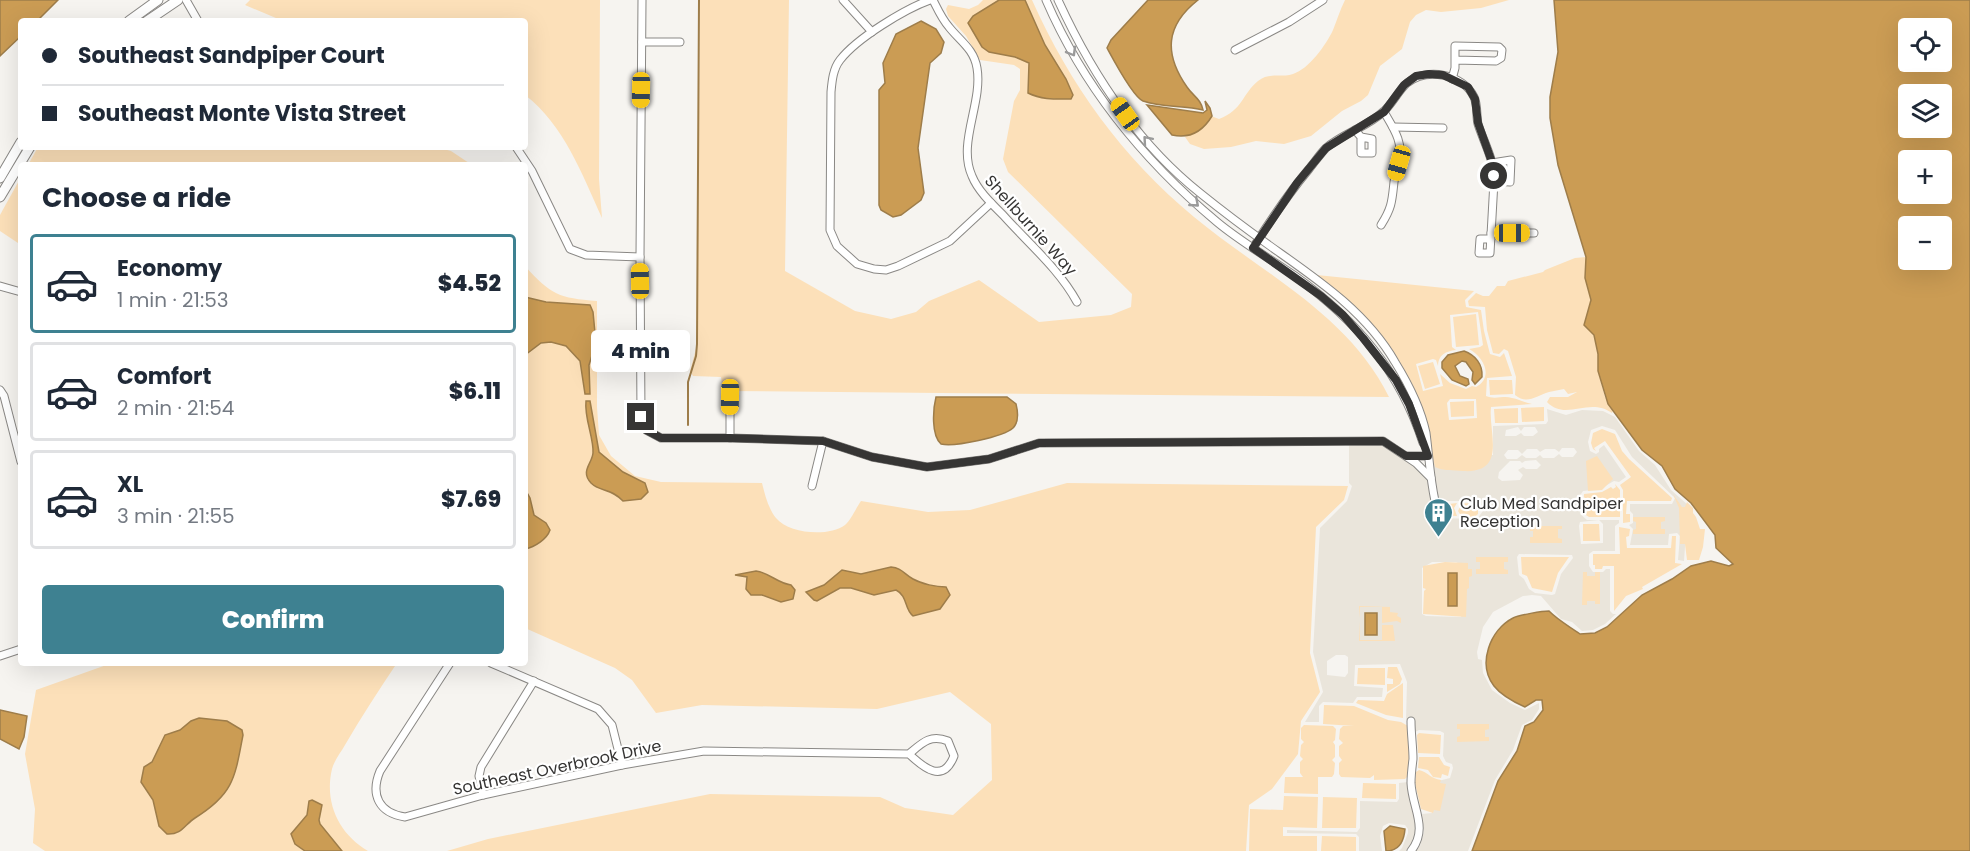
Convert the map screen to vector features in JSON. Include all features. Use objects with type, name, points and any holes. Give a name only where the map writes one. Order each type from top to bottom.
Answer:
[{"type":"street","points":[[133,18],[158,0]]},
{"type":"street","points":[[151,18],[178,0]]},
{"type":"street","points":[[186,0],[196,18]]},
{"type":"street","points":[[642,0],[639,257],[641,417],[646,430],[661,438],[823,441],[872,457],[927,467],[989,459],[1039,443],[1383,441],[1406,456],[1431,478]]},
{"type":"street","points":[[843,0],[872,32]]},
{"type":"street","points":[[932,0],[919,4],[872,32],[839,61],[833,75],[831,92],[830,230],[837,246],[857,264],[886,270],[950,241],[991,203]]},
{"type":"street","name":"Shellburnie Way","points":[[932,0],[940,15],[972,54],[977,68],[978,80],[968,160],[970,174],[991,203],[1067,285],[1077,302]]},
{"type":"street","points":[[1046,0],[1070,50],[1119,124],[1153,163],[1219,224],[1321,296],[1343,315],[1363,338],[1396,380],[1405,396],[1428,456]]},
{"type":"street","points":[[1058,0],[1075,38],[1125,114],[1162,158],[1198,191],[1330,289],[1371,328],[1394,360],[1421,418],[1435,501]]},
{"type":"street","points":[[1235,50],[1289,22],[1323,0]]},
{"type":"street","points":[[642,42],[680,42]]},
{"type":"street","points":[[1452,79],[1455,46],[1499,47],[1502,50],[1501,58],[1496,61],[1455,60]]},
{"type":"street","points":[[1253,248],[1297,183],[1326,148],[1384,112],[1404,85],[1416,76],[1429,74],[1452,79],[1468,87],[1475,99],[1478,123],[1492,163],[1494,181],[1491,236],[1534,233]]},
{"type":"street","points":[[1381,225],[1390,212],[1401,149],[1398,135],[1384,112]]},
{"type":"street","points":[[1393,127],[1443,128]]},
{"type":"street","points":[[1355,130],[1360,137]]},
{"type":"street","points":[[0,177],[18,147]]},
{"type":"street","points":[[1492,163],[1511,160],[1510,182],[1494,181]]},
{"type":"street","points":[[528,166],[570,249],[586,255],[639,257]]},
{"type":"street","points":[[0,197],[18,167]]},
{"type":"street","points":[[0,286],[18,291]]},
{"type":"street","points":[[0,390],[4,396],[18,450]]},
{"type":"street","points":[[730,397],[730,438]]},
{"type":"street","points":[[812,486],[823,441]]},
{"type":"street","points":[[1406,456],[1428,456]]},
{"type":"street","points":[[0,656],[18,649]]},
{"type":"street","name":"Southeast Overbrook Drive","points":[[448,666],[380,771],[376,782],[377,796],[382,808],[392,815],[405,817],[483,795],[622,765],[704,751],[909,754]]},
{"type":"street","points":[[498,666],[598,708],[612,724],[622,765]]},
{"type":"street","points":[[483,795],[479,776],[481,767],[534,681]]},
{"type":"street","points":[[1411,721],[1413,758],[1411,785],[1420,818],[1420,831],[1416,845],[1411,851]]},
{"type":"street","points":[[938,737],[948,741],[954,756],[945,770],[935,772],[926,769],[909,754],[928,739],[938,737]]},
{"type":"shaded area","points":[[0,0],[58,0],[40,18],[18,18],[18,39],[0,56]]},
{"type":"shaded area","points":[[250,0],[600,0],[599,179],[602,218],[571,151],[551,121],[528,98],[528,18],[276,18],[245,5]]},
{"type":"shaded area","points":[[700,0],[789,0],[785,271],[855,311],[891,319],[916,312],[929,301],[979,280],[1039,322],[1111,315],[1131,307],[1132,294],[1008,172],[1003,159],[1014,101],[1020,90],[1020,69],[1014,65],[980,60],[966,36],[948,16],[946,9],[948,5],[969,9],[983,0],[1032,0],[1063,61],[1081,90],[1100,118],[1144,170],[1194,217],[1302,297],[1327,319],[1351,342],[1372,368],[1389,397],[723,391],[721,377],[693,376],[690,371],[697,345]]},
{"type":"shaded area","points":[[999,0],[1025,0],[1045,45],[1066,79],[1073,95],[1071,99],[1044,98],[1028,93],[1029,63],[1015,57],[989,52],[982,47],[968,23],[973,16]]},
{"type":"shaded area","points":[[1148,0],[1198,0],[1179,20],[1171,41],[1174,63],[1203,110],[1143,101],[1118,69],[1107,48],[1111,40]]},
{"type":"shaded area","points":[[1345,0],[1509,0],[1481,8],[1441,12],[1426,10],[1416,15],[1410,22],[1402,49],[1380,66],[1368,95],[1342,111],[1311,136],[1284,144],[1256,141],[1231,147],[1204,149],[1190,144],[1185,137],[1200,129],[1211,116],[1219,119],[1233,111],[1262,78],[1293,74],[1311,62],[1330,36]]},
{"type":"shaded area","points":[[1554,0],[1970,0],[1970,851],[1472,851],[1498,781],[1517,751],[1525,726],[1534,722],[1543,710],[1542,700],[1536,700],[1525,707],[1501,693],[1489,677],[1486,658],[1488,648],[1505,623],[1516,617],[1549,611],[1580,634],[1595,633],[1607,627],[1642,595],[1691,566],[1711,561],[1729,566],[1733,564],[1716,548],[1715,535],[1691,503],[1675,489],[1662,466],[1642,450],[1608,404],[1598,371],[1598,354],[1594,335],[1584,325],[1591,300],[1585,278],[1586,257],[1558,165],[1550,118],[1550,97],[1558,52]]},
{"type":"shaded area","points":[[921,21],[936,29],[944,42],[941,53],[930,63],[918,148],[924,193],[921,200],[901,215],[893,217],[881,210],[879,205],[879,90],[885,83],[883,63],[896,34]]},
{"type":"shaded area","points":[[1205,101],[1212,116],[1200,130],[1185,136],[1172,135],[1147,105],[1203,113],[1207,110]]},
{"type":"shaded area","points":[[36,150],[447,150],[468,162],[30,162]]},
{"type":"shaded area","points":[[18,182],[18,243],[0,231],[0,215]]},
{"type":"shaded area","points":[[1586,257],[1585,278],[1591,300],[1584,325],[1594,335],[1598,354],[1598,371],[1605,397],[1613,410],[1612,413],[1595,407],[1570,410],[1554,408],[1547,402],[1550,397],[1568,397],[1577,392],[1568,394],[1564,389],[1528,400],[1515,395],[1516,377],[1508,351],[1504,349],[1499,354],[1493,353],[1487,330],[1485,307],[1469,306],[1468,301],[1476,293],[1489,296],[1497,286],[1505,286],[1508,281],[1543,272],[1575,258]]},
{"type":"shaded area","points":[[528,269],[556,293],[597,301],[599,435],[611,456],[635,476],[661,482],[762,483],[769,506],[776,518],[790,528],[809,532],[838,529],[847,523],[861,501],[928,512],[970,510],[1067,483],[1348,486],[1344,500],[1316,527],[1310,653],[1320,692],[1301,721],[1298,754],[1272,789],[1249,805],[1246,851],[447,851],[488,839],[710,794],[880,797],[905,808],[953,815],[992,780],[991,724],[950,692],[877,709],[702,705],[656,713],[632,680],[615,668],[528,629]]},
{"type":"shaded area","points":[[1317,275],[1474,291],[1465,300],[1466,307],[1481,310],[1490,354],[1500,357],[1504,353],[1512,376],[1487,378],[1486,396],[1509,397],[1532,404],[1491,407],[1493,449],[1491,459],[1486,466],[1477,470],[1463,471],[1435,467],[1419,405],[1395,354],[1359,311]],"holes":[[[1478,312],[1483,345],[1469,349],[1483,362],[1485,378],[1476,387],[1466,389],[1450,383],[1440,374],[1443,386],[1423,391],[1416,364],[1433,359],[1436,360],[1438,366],[1443,354],[1456,350],[1452,347],[1450,315]],[[1450,399],[1476,399],[1477,418],[1449,420],[1447,403]]]},
{"type":"shaded area","points":[[528,298],[546,302],[590,305],[595,333],[594,349],[589,365],[590,394],[585,394],[580,361],[566,346],[551,342],[541,343],[528,353]]},
{"type":"shaded area","points":[[1476,314],[1479,345],[1456,347],[1453,317]]},
{"type":"shaded area","points":[[1464,351],[1478,361],[1482,372],[1482,377],[1475,384],[1472,380],[1473,372],[1466,362],[1462,361],[1455,366],[1460,376],[1468,379],[1469,384],[1466,386],[1452,380],[1442,368],[1442,362],[1448,355]]},
{"type":"shaded area","points":[[1433,362],[1440,384],[1425,389],[1418,366]]},
{"type":"shaded area","points":[[1489,380],[1512,380],[1513,394],[1490,395]]},
{"type":"shaded area","points":[[936,397],[1007,397],[1016,404],[1018,414],[1016,423],[1008,431],[990,438],[967,443],[941,444],[934,428]]},
{"type":"shaded area","points":[[586,401],[590,401],[599,452],[623,472],[645,483],[648,492],[641,499],[623,501],[614,494],[594,486],[588,479],[587,471],[593,447],[586,414]]},
{"type":"shaded area","points":[[1474,401],[1474,416],[1451,417],[1450,402]]},
{"type":"shaded area","points":[[1544,407],[1544,421],[1522,422],[1521,408]]},
{"type":"shaded area","points":[[1518,408],[1518,423],[1495,423],[1494,409]]},
{"type":"shaded area","points":[[1547,409],[1566,415],[1582,410],[1603,411],[1615,417],[1639,451],[1655,465],[1671,490],[1688,505],[1684,561],[1678,560],[1680,536],[1677,533],[1669,534],[1668,545],[1630,545],[1633,529],[1629,525],[1633,523],[1633,514],[1630,511],[1630,504],[1672,504],[1675,498],[1632,457],[1615,430],[1602,426],[1591,430],[1588,442],[1590,451],[1596,454],[1604,445],[1626,477],[1600,489],[1583,491],[1579,497],[1580,514],[1587,520],[1599,520],[1619,520],[1615,526],[1615,551],[1593,551],[1589,554],[1589,566],[1593,572],[1610,569],[1610,611],[1616,614],[1605,624],[1593,630],[1582,631],[1572,622],[1561,619],[1541,596],[1532,595],[1523,596],[1493,612],[1483,627],[1477,652],[1478,659],[1482,660],[1483,673],[1492,690],[1510,703],[1525,710],[1539,703],[1539,709],[1532,720],[1522,725],[1513,750],[1495,780],[1468,851],[1416,851],[1424,832],[1422,814],[1432,813],[1438,781],[1450,778],[1453,768],[1443,756],[1444,733],[1419,730],[1415,732],[1414,718],[1406,720],[1407,682],[1400,664],[1355,665],[1354,686],[1383,688],[1382,697],[1357,697],[1353,703],[1323,702],[1319,706],[1319,722],[1305,722],[1323,692],[1313,652],[1320,528],[1347,501],[1352,486],[1349,483],[1349,444],[1382,444],[1414,466],[1427,479],[1432,502],[1428,505],[1428,512],[1435,518],[1477,519],[1483,511],[1480,501],[1439,501],[1432,455],[1493,455],[1493,426],[1546,424]],"holes":[[[1518,427],[1521,431],[1524,427],[1535,427],[1538,432],[1533,436],[1524,436],[1521,433],[1516,436],[1505,436],[1506,430]],[[1562,448],[1574,448],[1577,452],[1573,457],[1562,457],[1559,454],[1554,458],[1543,458],[1540,455],[1536,458],[1526,458],[1522,455],[1517,459],[1507,459],[1504,455],[1508,450],[1518,450],[1522,454],[1527,449],[1537,449],[1540,452],[1545,449],[1555,449],[1559,452]],[[1536,460],[1541,465],[1537,469],[1523,467],[1518,470],[1523,475],[1520,480],[1502,481],[1498,478],[1499,472],[1510,461],[1522,463]],[[1599,520],[1603,524],[1603,543],[1581,544],[1580,522]],[[1519,554],[1572,555],[1573,558],[1561,574],[1555,594],[1535,593],[1529,589],[1519,575],[1517,557]],[[1432,562],[1460,564],[1461,617],[1422,614],[1422,568]],[[1336,655],[1348,657],[1348,673],[1345,677],[1327,675],[1327,661]]]},
{"type":"shaded area","points":[[1602,429],[1615,434],[1622,451],[1672,498],[1671,501],[1627,501],[1626,514],[1630,514],[1630,522],[1623,523],[1623,490],[1620,485],[1631,477],[1605,441],[1594,448],[1596,451],[1593,449],[1591,443],[1593,433]]},
{"type":"shaded area","points":[[1597,456],[1613,479],[1602,490],[1588,491],[1586,461]]},
{"type":"shaded area","points":[[1615,484],[1620,490],[1620,517],[1589,517],[1583,513],[1584,494],[1602,492],[1611,487],[1613,489],[1616,487]]},
{"type":"shaded area","points":[[528,494],[534,515],[546,523],[550,530],[540,542],[528,548]]},
{"type":"shaded area","points":[[1673,494],[1682,507],[1685,507],[1687,502],[1693,508],[1700,529],[1705,529],[1699,560],[1687,560],[1685,544],[1680,544],[1679,508]]},
{"type":"shaded area","points":[[1457,503],[1454,508],[1457,516],[1436,515],[1432,512],[1432,506]]},
{"type":"shaded area","points":[[1462,503],[1478,504],[1478,514],[1474,517],[1462,517],[1458,511]]},
{"type":"shaded area","points":[[1633,517],[1665,517],[1665,521],[1661,522],[1661,529],[1665,529],[1665,534],[1633,534],[1636,522],[1633,521]]},
{"type":"shaded area","points":[[1583,524],[1599,524],[1600,541],[1583,541]]},
{"type":"shaded area","points":[[1530,526],[1562,526],[1562,529],[1558,529],[1558,538],[1562,539],[1562,543],[1530,543],[1533,531],[1530,531]]},
{"type":"shaded area","points":[[1619,527],[1630,529],[1629,536],[1626,537],[1627,548],[1671,548],[1672,536],[1676,536],[1675,563],[1682,564],[1642,587],[1643,589],[1626,596],[1614,611],[1614,566],[1595,569],[1593,554],[1620,554]]},
{"type":"shaded area","points":[[1476,557],[1508,557],[1508,562],[1504,562],[1504,569],[1508,570],[1508,574],[1476,574],[1476,569],[1480,569],[1480,562],[1476,562]]},
{"type":"shaded area","points":[[1521,557],[1569,557],[1558,573],[1552,592],[1532,588],[1527,576],[1522,574]]},
{"type":"shaded area","points":[[1445,562],[1468,563],[1468,569],[1472,569],[1467,589],[1466,617],[1423,614],[1426,589],[1423,588],[1423,566]]},
{"type":"shaded area","points":[[891,567],[921,582],[946,587],[950,595],[940,609],[913,616],[896,590],[874,595],[851,588],[840,588],[817,601],[806,592],[824,585],[842,570],[861,574]]},
{"type":"shaded area","points":[[756,571],[791,585],[795,590],[793,599],[781,602],[762,595],[751,595],[746,589],[747,577],[735,575]]},
{"type":"shaded area","points":[[1583,572],[1587,572],[1587,576],[1595,576],[1595,572],[1600,572],[1600,604],[1587,601],[1587,605],[1582,605]]},
{"type":"shaded area","points":[[1448,573],[1457,573],[1457,606],[1448,606]]},
{"type":"shaded area","points":[[1359,606],[1390,607],[1390,612],[1398,613],[1397,616],[1401,618],[1401,623],[1397,621],[1382,623],[1382,607],[1360,607],[1359,618]]},
{"type":"shaded area","points":[[1365,613],[1377,613],[1377,635],[1365,635]]},
{"type":"shaded area","points":[[1359,621],[1360,640],[1382,640],[1382,625],[1393,625],[1395,641],[1359,641]]},
{"type":"shaded area","points":[[104,666],[395,666],[336,760],[330,782],[332,805],[342,827],[349,836],[368,851],[45,851],[33,843],[35,809],[25,754],[36,690]]},
{"type":"shaded area","points":[[1388,667],[1397,667],[1402,679],[1400,684],[1387,692],[1387,684],[1393,684],[1393,679],[1387,678]]},
{"type":"shaded area","points":[[1358,668],[1385,668],[1385,685],[1357,684]]},
{"type":"shaded area","points":[[1403,683],[1403,718],[1386,715],[1356,703],[1358,700],[1384,701],[1387,694]]},
{"type":"shaded area","points":[[1324,705],[1354,706],[1408,726],[1410,753],[1407,777],[1405,779],[1374,780],[1374,775],[1370,778],[1341,777],[1339,763],[1342,760],[1339,756],[1339,746],[1343,743],[1339,739],[1340,729],[1343,726],[1354,726],[1323,724]]},
{"type":"shaded area","points":[[0,710],[27,716],[24,737],[19,749],[0,739]]},
{"type":"shaded area","points":[[199,718],[227,721],[242,730],[235,773],[218,801],[180,831],[167,834],[159,826],[153,800],[141,782],[144,767],[152,762],[165,735],[180,730]]},
{"type":"shaded area","points":[[1457,724],[1489,724],[1489,729],[1485,730],[1485,737],[1489,737],[1489,741],[1457,742],[1460,729],[1457,729]]},
{"type":"shaded area","points":[[1304,725],[1333,726],[1336,729],[1333,742],[1335,757],[1332,760],[1335,763],[1334,774],[1332,777],[1318,777],[1318,794],[1284,793],[1285,777],[1303,777],[1300,773],[1300,762],[1303,759],[1300,756],[1301,745],[1304,742],[1301,739],[1301,728]]},
{"type":"shaded area","points":[[1419,733],[1441,735],[1440,754],[1418,753],[1417,735]]},
{"type":"shaded area","points":[[1419,757],[1439,757],[1444,765],[1450,767],[1448,776],[1442,774],[1441,778],[1433,777],[1428,770],[1418,768]]},
{"type":"shaded area","points":[[1419,770],[1441,780],[1440,783],[1446,784],[1440,811],[1434,810],[1433,813],[1421,809],[1415,783],[1416,772]]},
{"type":"shaded area","points":[[1408,782],[1416,818],[1416,830],[1413,844],[1407,851],[1399,851],[1408,833],[1405,825],[1389,823],[1383,826],[1380,836],[1382,851],[1359,851],[1359,837],[1356,834],[1287,833],[1287,830],[1357,832],[1360,828],[1360,801],[1397,802],[1399,783]]},
{"type":"shaded area","points":[[1363,783],[1396,784],[1396,799],[1362,798]]},
{"type":"shaded area","points":[[1284,796],[1318,797],[1317,828],[1283,827],[1283,836],[1317,836],[1317,851],[1249,851],[1250,809],[1283,810]]},
{"type":"shaded area","points":[[1323,797],[1357,798],[1356,828],[1322,828]]},
{"type":"shaded area","points":[[312,800],[322,805],[320,824],[342,851],[305,851],[295,844],[291,834],[307,815],[309,801]]},
{"type":"shaded area","points":[[1390,826],[1405,829],[1402,841],[1397,847],[1386,851],[1384,831]]},
{"type":"shaded area","points":[[1322,836],[1356,837],[1356,851],[1321,851]]},
{"type":"waterway","points":[[688,425],[688,382],[697,344],[699,0]]},
{"type":"place","name":"Club Med Sandpiper Reception","points":[[1439,538]]},
{"type":"route","points":[[641,417],[646,430],[661,438],[823,441],[872,457],[927,467],[989,459],[1039,443],[1383,441],[1406,456],[1428,456],[1409,404],[1396,380],[1363,338],[1343,315],[1321,296],[1253,248],[1297,183],[1326,148],[1384,112],[1404,85],[1416,76],[1443,75],[1468,87],[1475,99],[1478,123],[1493,165],[1494,176]]}]
